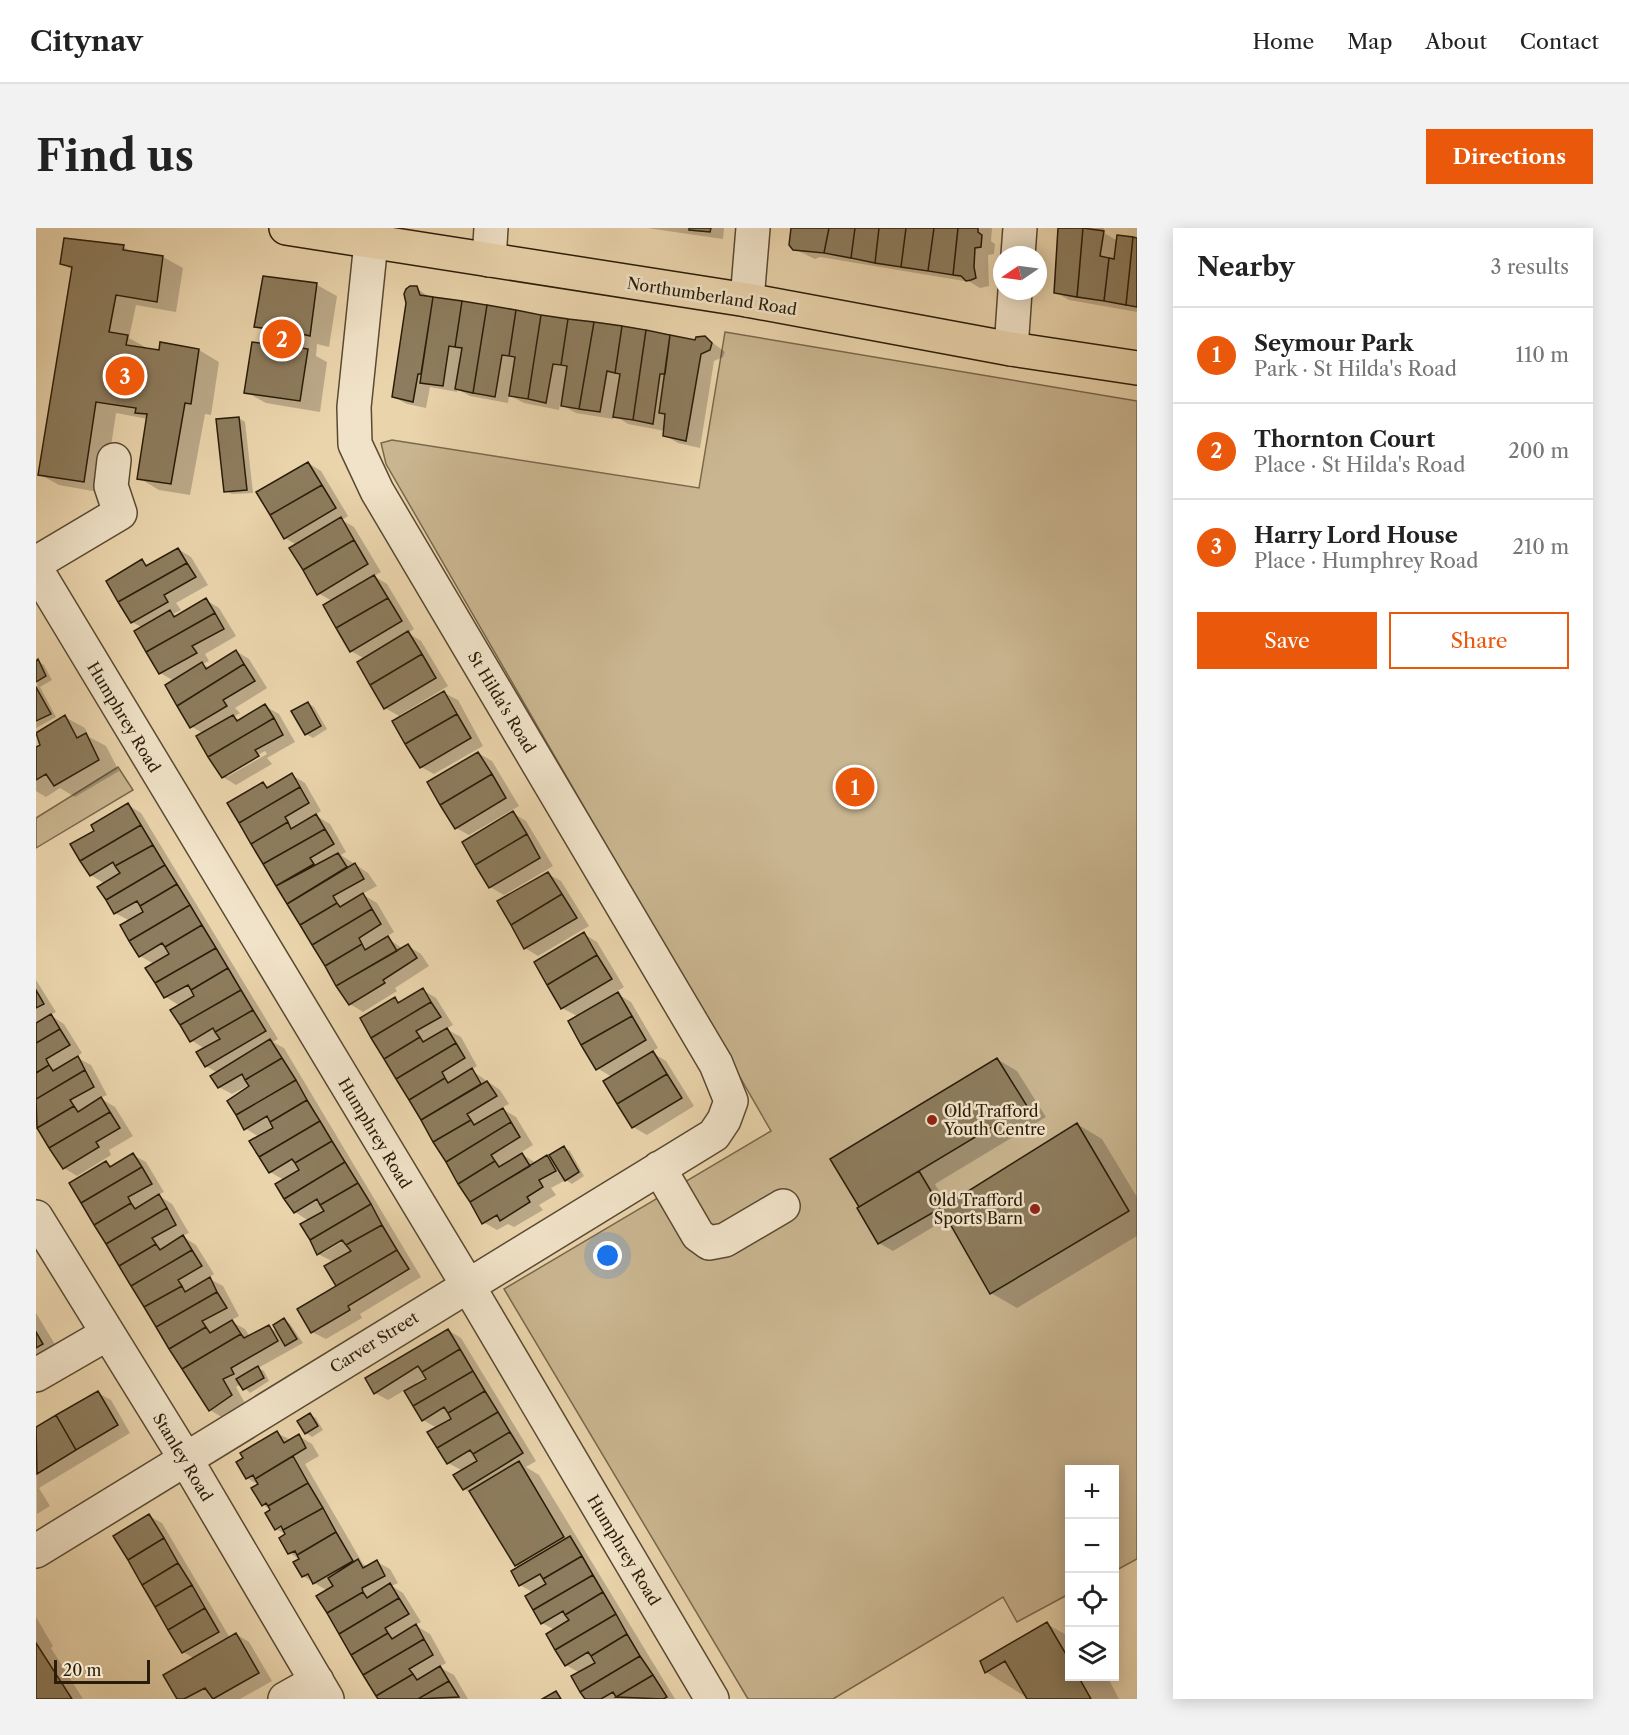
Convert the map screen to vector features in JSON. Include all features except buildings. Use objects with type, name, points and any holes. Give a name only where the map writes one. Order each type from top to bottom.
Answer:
[{"type":"main road","name":"Northumberland Road","points":[[286,228],[747,300],[1011,349],[1137,368]]},
{"type":"street","points":[[489,260],[491,228]]},
{"type":"street","points":[[747,300],[753,228]]},
{"type":"street","points":[[1019,246],[1020,228]]},
{"type":"street","name":"St Hilda's Road","points":[[371,242],[354,407],[355,444],[377,491],[716,1064],[731,1101],[724,1120],[714,1135]]},
{"type":"street","points":[[1011,349],[1014,300]]},
{"type":"street","points":[[36,563],[130,519],[111,486],[114,460]]},
{"type":"street","name":"Humphrey Road","points":[[36,568],[467,1284],[712,1699]]},
{"type":"street","name":"Carver Street","points":[[39,1559],[185,1458],[714,1135]]},
{"type":"street","points":[[659,1168],[698,1235],[709,1243],[725,1240],[783,1206]]},
{"type":"street","name":"Stanley Road","points":[[36,1217],[185,1458],[322,1690]]},
{"type":"street","points":[[36,1375],[107,1334]]},
{"type":"street","points":[[285,1699],[322,1690]]},
{"type":"shaded area","points":[[725,332],[1137,401],[1137,1559],[1119,1569],[1119,1465],[1065,1465],[1065,1596],[1017,1622],[1003,1597],[833,1699],[748,1699],[504,1289],[771,1131],[386,464],[381,443],[392,440],[699,488]]},
{"type":"shaded area","points":[[118,767],[133,790],[36,848],[36,818]]},
{"type":"place","name":"Thornton Court","points":[[282,339]]},
{"type":"place","name":"Harry Lord House","points":[[125,376]]},
{"type":"place","name":"Seymour Park","points":[[855,787]]},
{"type":"place","name":"Old Trafford Youth Centre","points":[[932,1120]]},
{"type":"place","name":"Old Trafford Sports Barn","points":[[1035,1209]]}]
